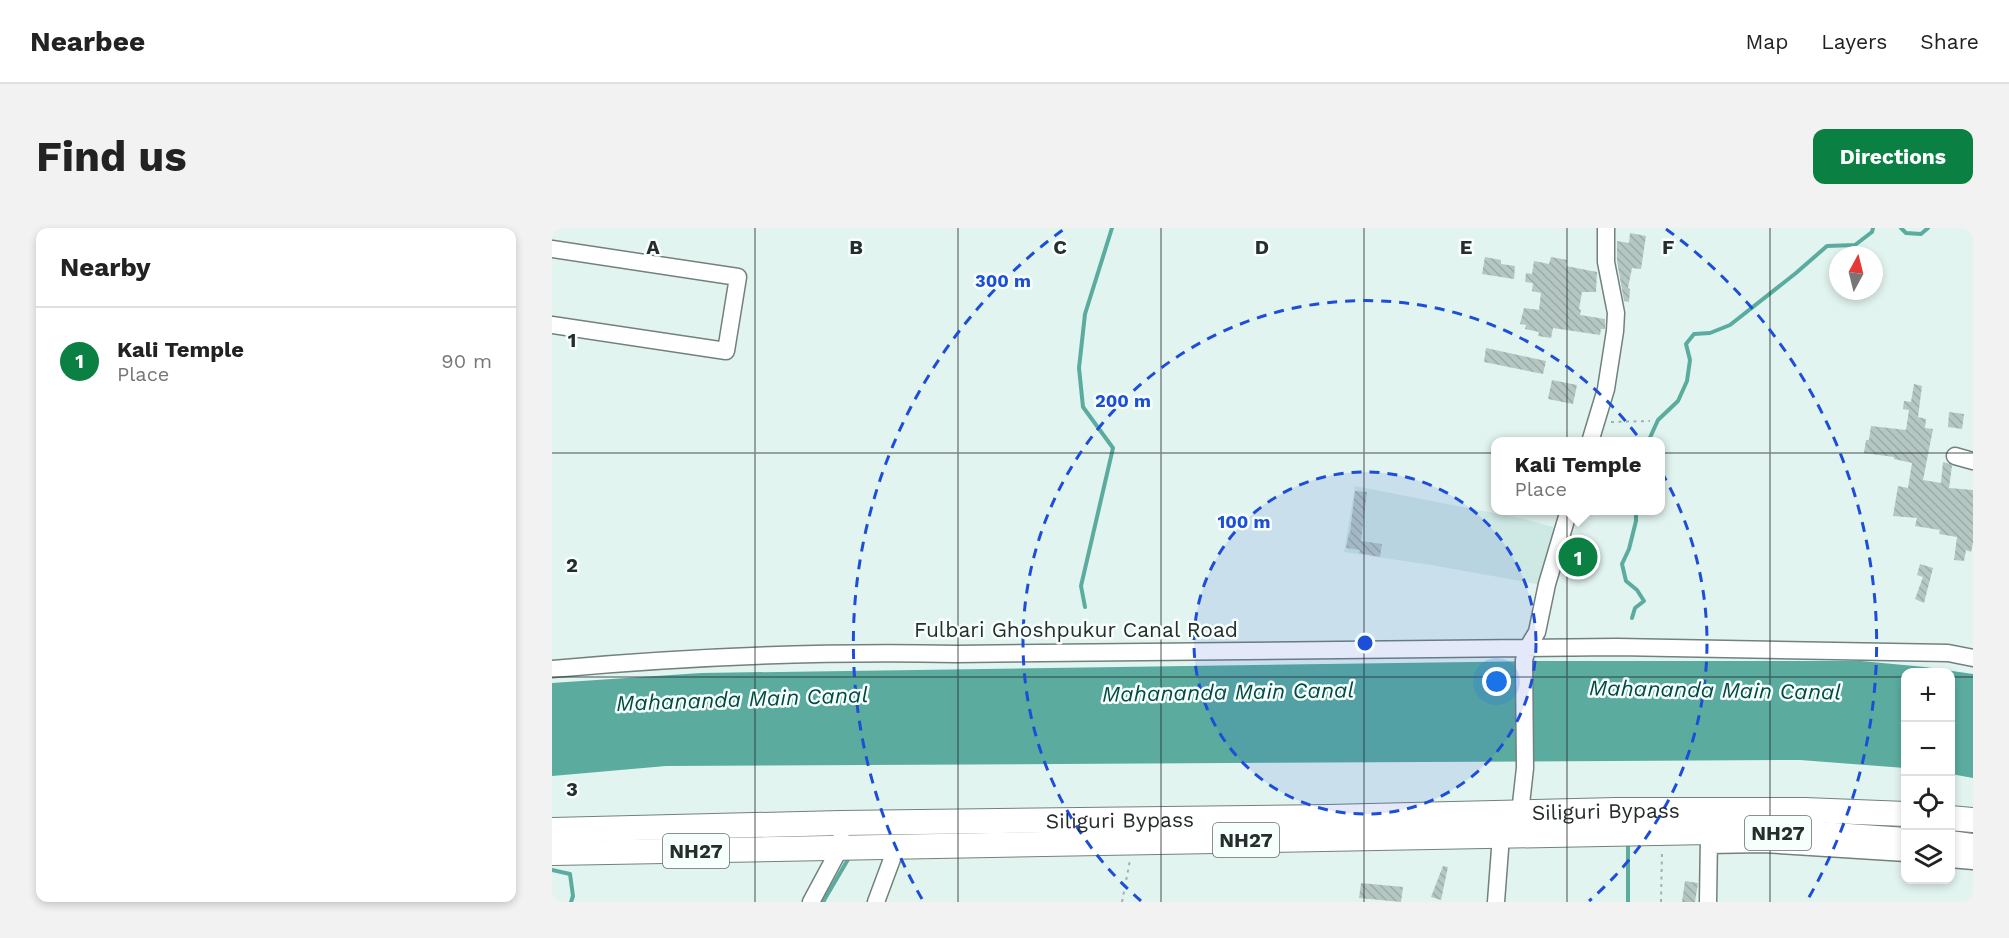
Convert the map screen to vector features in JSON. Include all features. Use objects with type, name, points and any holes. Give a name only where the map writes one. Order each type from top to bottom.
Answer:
[{"type":"highway","name":"Siliguri Bypass","points":[[554,838],[841,822],[1616,810],[1655,825],[1805,810],[1901,814]]},
{"type":"highway","points":[[1955,818],[1973,820]]},
{"type":"highway","name":"NH27","points":[[554,838],[840,848],[1615,834],[1655,825],[1709,838],[1805,833],[1901,840]]},
{"type":"highway","points":[[1955,844],[1973,846]]},
{"type":"street","points":[[1591,437],[1606,389],[1615,330],[1616,313],[1606,261],[1606,228]]},
{"type":"street","points":[[552,249],[738,277],[726,351],[552,325]]},
{"type":"street","points":[[1955,456],[1973,460]]},
{"type":"street","points":[[1496,902],[1501,836],[1520,813],[1526,768],[1526,653],[1537,632],[1547,584],[1568,515]]},
{"type":"street","name":"Fulbari Ghoshpukur Canal Road","points":[[552,669],[664,659],[865,652],[956,654],[1458,650],[1526,653],[1609,647],[1948,653],[1973,658]]},
{"type":"street","points":[[811,902],[840,848],[841,822]]},
{"type":"street","points":[[1708,902],[1709,838],[1763,844],[1901,853]]},
{"type":"street","points":[[876,902],[892,859],[884,847]]},
{"type":"street","points":[[1955,859],[1973,861]]},
{"type":"path","points":[[1596,420],[1650,421]]},
{"type":"path","points":[[1655,825],[1661,902]]},
{"type":"shaded area","points":[[1355,486],[1491,513],[1491,515],[1524,519],[1557,528],[1542,585],[1344,552]]},
{"type":"water","name":"Mahananda Main Canal","points":[[1538,661],[1861,661],[1932,668],[1901,668],[1901,768],[1800,760],[666,766],[552,776],[552,683],[701,673]]},
{"type":"water","points":[[1955,671],[1973,674],[1973,778],[1955,775]]},
{"type":"building","points":[[1630,233],[1646,236],[1641,269],[1632,268],[1628,288],[1630,289],[1629,302],[1624,301],[1617,261],[1617,241],[1629,243]]},
{"type":"building","points":[[1485,257],[1501,260],[1501,264],[1515,266],[1514,279],[1482,274]]},
{"type":"building","points":[[1551,257],[1567,260],[1566,266],[1597,272],[1596,292],[1582,292],[1579,309],[1581,310],[1580,315],[1605,319],[1605,329],[1601,329],[1600,335],[1553,328],[1551,338],[1538,336],[1539,332],[1525,329],[1526,325],[1520,324],[1524,308],[1539,310],[1541,293],[1532,291],[1533,283],[1525,282],[1526,273],[1532,274],[1534,261],[1549,264]]},
{"type":"building","points":[[1486,348],[1546,361],[1543,374],[1484,362]]},
{"type":"building","points":[[1552,380],[1577,385],[1573,404],[1548,399]]},
{"type":"building","points":[[1914,384],[1922,386],[1918,417],[1926,419],[1925,428],[1933,429],[1923,480],[1941,483],[1943,462],[1952,466],[1949,488],[1973,490],[1973,543],[1971,552],[1966,550],[1964,561],[1954,560],[1957,537],[1939,534],[1940,530],[1915,526],[1917,518],[1893,516],[1898,486],[1908,488],[1912,463],[1894,459],[1894,457],[1864,453],[1871,426],[1906,430],[1909,410],[1903,409],[1904,401],[1911,402]]},
{"type":"building","points":[[1949,412],[1964,414],[1962,429],[1948,427]]},
{"type":"building","points":[[1355,491],[1367,492],[1361,541],[1382,544],[1380,557],[1346,548]]},
{"type":"building","points":[[1569,546],[1589,549],[1586,567],[1566,564]]},
{"type":"building","points":[[1920,564],[1933,568],[1924,603],[1915,599],[1923,577],[1917,575]]},
{"type":"building","points":[[1443,866],[1448,867],[1441,900],[1431,897]]},
{"type":"building","points":[[1685,881],[1698,883],[1695,902],[1682,902]]},
{"type":"building","points":[[1361,883],[1403,887],[1401,902],[1359,898]]},
{"type":"waterway","points":[[1085,607],[1081,586],[1113,448],[1083,407],[1079,368],[1085,314],[1112,228]]},
{"type":"waterway","points":[[1650,437],[1658,420],[1678,401],[1687,381],[1690,360],[1686,344],[1694,334],[1710,333],[1730,325],[1827,246],[1855,245],[1872,232],[1873,228]]},
{"type":"waterway","points":[[1901,228],[1906,233],[1921,234],[1928,228]]},
{"type":"waterway","points":[[1632,618],[1635,608],[1644,601],[1637,590],[1626,581],[1622,564],[1629,549],[1636,515]]},
{"type":"waterway","points":[[1628,842],[1628,902]]},
{"type":"waterway","points":[[823,902],[850,856]]},
{"type":"waterway","points":[[552,870],[570,874],[573,896],[571,902]]},
{"type":"place","name":"Kali Temple","points":[[1578,557]]}]
